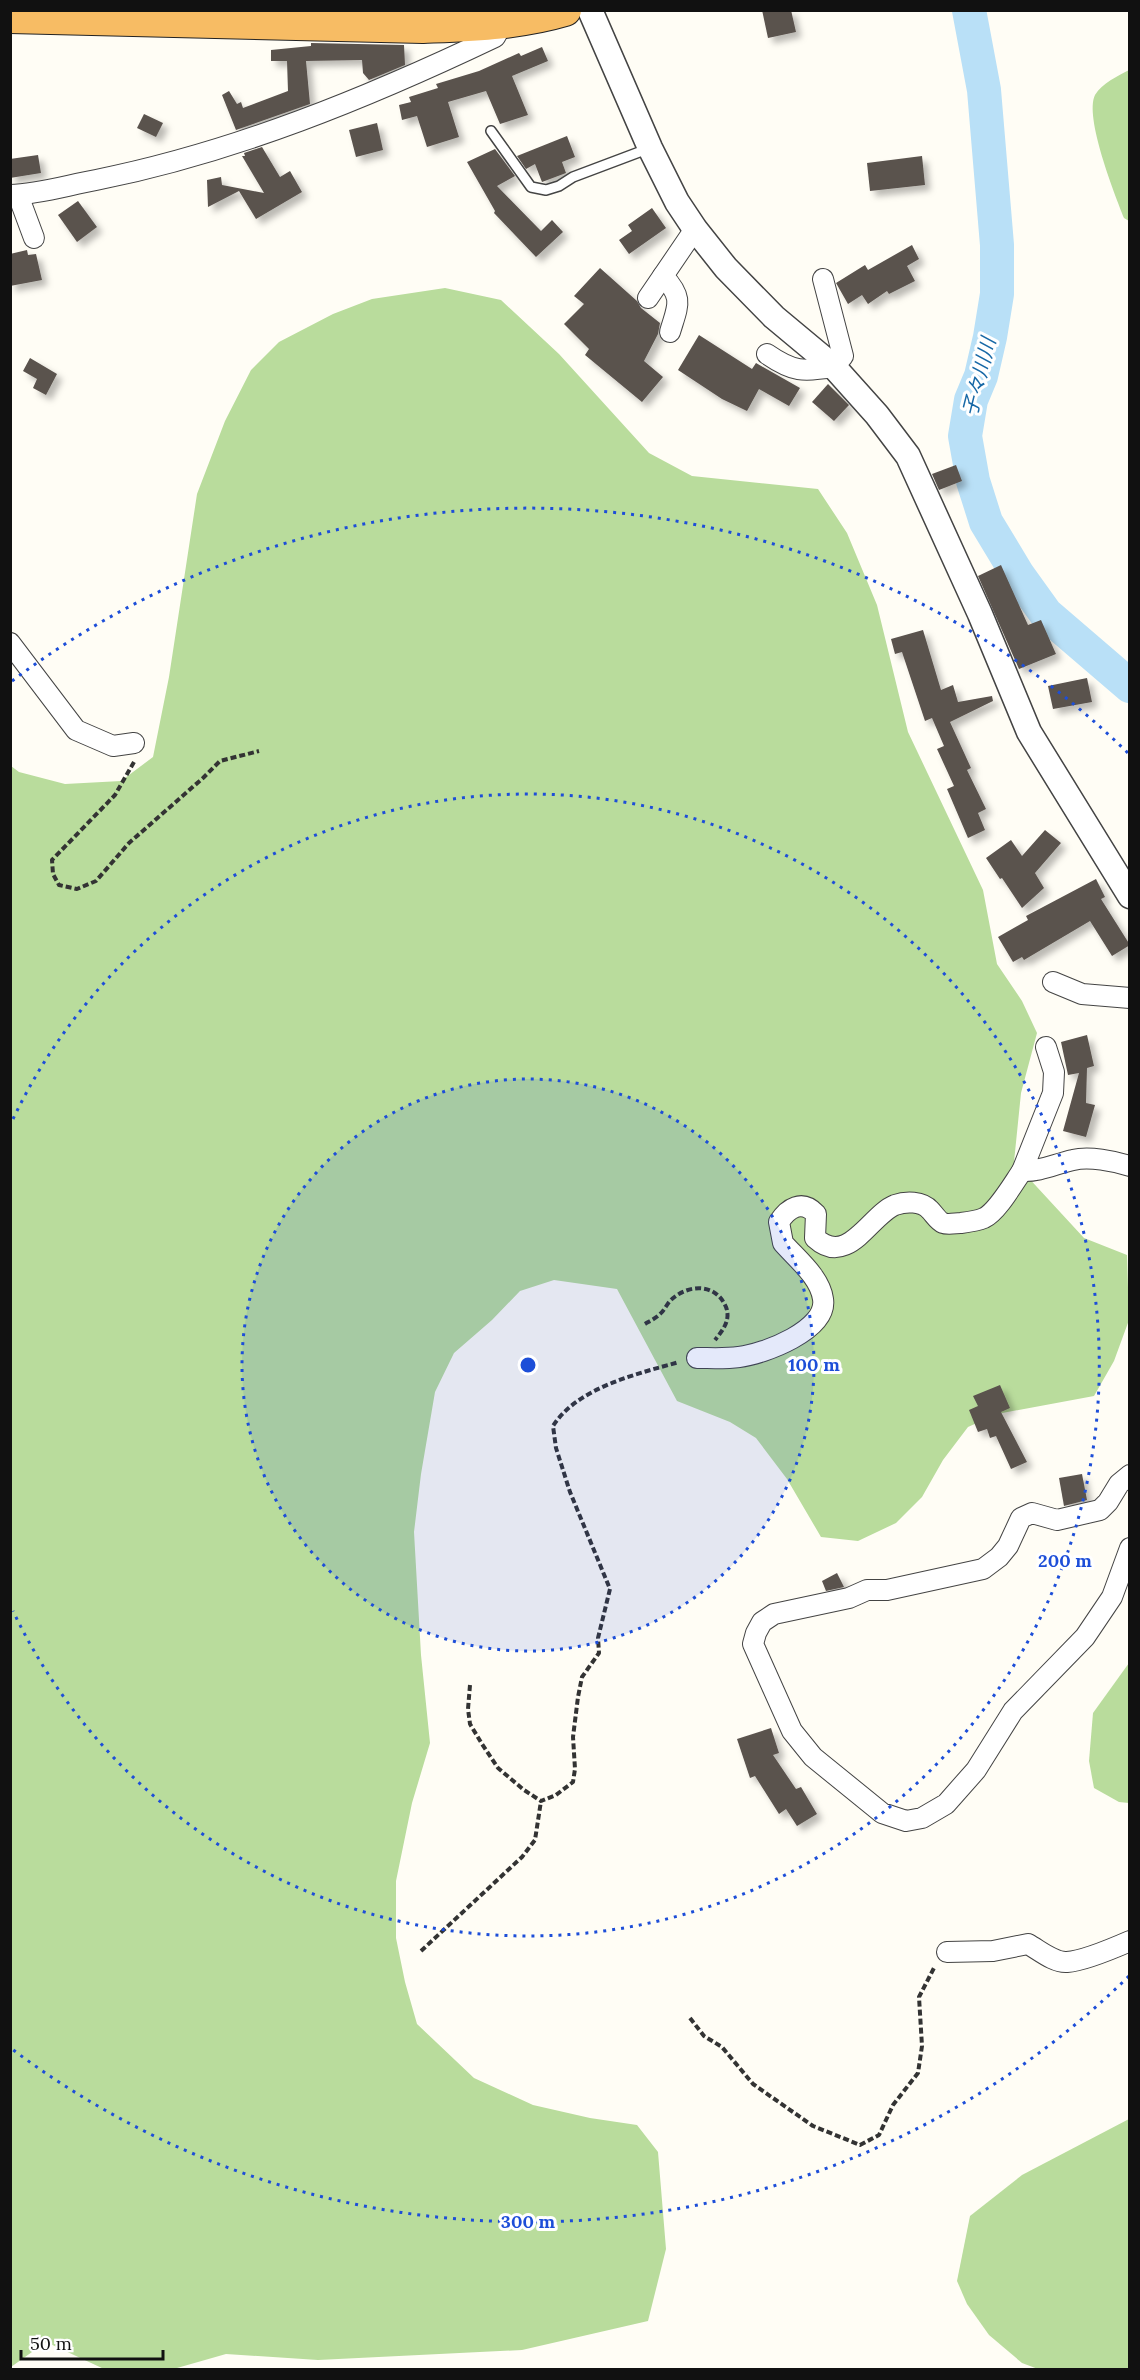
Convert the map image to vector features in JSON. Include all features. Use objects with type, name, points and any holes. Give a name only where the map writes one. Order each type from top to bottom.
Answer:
[{"type":"highway","points":[[13,15],[423,27],[503,23],[542,17],[565,10]]},
{"type":"street","points":[[590,10],[650,148],[677,202],[695,229],[726,268],[774,316],[834,367],[877,415],[908,456],[980,614],[1029,732],[1130,896]]},
{"type":"street","points":[[34,238],[14,195],[119,175],[220,149],[276,130],[407,79],[495,37],[503,23]]},
{"type":"street","points":[[648,298],[695,229]]},
{"type":"street","points":[[663,276],[676,289],[678,297],[670,332]]},
{"type":"street","points":[[767,354],[785,366],[799,371],[834,367],[843,356],[823,279]]},
{"type":"street","points":[[10,643],[76,730],[113,746],[134,743]]},
{"type":"street","points":[[1053,982],[1082,994],[1130,998]]},
{"type":"street","points":[[697,1358],[739,1357],[788,1340],[808,1329],[818,1320],[823,1310],[823,1298],[816,1280],[783,1243],[780,1236],[779,1222],[791,1208],[802,1205],[811,1208],[816,1214],[815,1238],[820,1243],[831,1247],[852,1242],[864,1234],[882,1213],[904,1202],[922,1204],[942,1223],[983,1219],[991,1214],[1022,1172],[1053,1093],[1053,1072],[1046,1047]]},
{"type":"street","points":[[1022,1172],[1040,1170],[1076,1159],[1091,1159],[1130,1166]]},
{"type":"street","points":[[1130,1474],[1119,1484],[1101,1510],[1057,1520],[1032,1512],[1021,1518],[1008,1546],[999,1557],[983,1569],[887,1590],[867,1590],[849,1598],[774,1614],[762,1622],[753,1644],[792,1731],[813,1756],[882,1813],[906,1821],[922,1818],[946,1804],[976,1770],[1013,1711],[1085,1636],[1112,1597],[1130,1548]]},
{"type":"street","points":[[946,1952],[993,1951],[1028,1944],[1065,1963],[1130,1941]]},
{"type":"lane","points":[[491,131],[531,187],[546,190],[559,186],[573,177],[650,148]]},
{"type":"path","points":[[134,743],[136,759],[115,795],[52,860],[53,874],[59,885],[77,889],[96,880],[129,843],[220,761],[259,750]]},
{"type":"path","points":[[541,1801],[556,1795],[573,1782],[575,1769],[573,1737],[578,1697],[582,1677],[599,1653],[598,1638],[610,1589],[570,1492],[556,1448],[553,1426],[557,1419],[577,1401],[608,1385],[697,1358],[722,1332],[728,1320],[727,1309],[720,1296],[710,1289],[696,1287],[672,1298],[661,1314],[645,1324]]},
{"type":"path","points":[[470,1685],[468,1709],[470,1724],[482,1744],[498,1768],[541,1801]]},
{"type":"path","points":[[421,1951],[522,1857],[535,1840],[541,1801]]},
{"type":"path","points":[[690,2018],[704,2036],[722,2047],[753,2084],[813,2126],[860,2145],[879,2134],[893,2105],[918,2073],[922,2046],[919,1997],[936,1963],[946,1952]]},
{"type":"green space","points":[[1129,70],[1129,221],[1124,218],[1102,156],[1093,106],[1095,95],[1102,87]]},
{"type":"green space","points":[[445,288],[501,300],[559,354],[649,453],[692,476],[818,489],[847,533],[877,605],[908,732],[983,890],[997,964],[1022,1001],[1037,1033],[1021,1093],[1014,1162],[1084,1238],[1127,1255],[1129,1320],[1114,1361],[1094,1396],[997,1414],[968,1427],[943,1460],[922,1497],[896,1523],[858,1541],[821,1537],[787,1479],[756,1438],[730,1422],[677,1401],[617,1289],[554,1280],[520,1291],[492,1320],[454,1353],[435,1392],[414,1532],[421,1655],[430,1743],[412,1803],[396,1881],[396,1938],[417,2024],[474,2078],[533,2105],[590,2118],[637,2125],[658,2152],[666,2249],[648,2321],[522,2350],[318,2360],[226,2354],[170,2370],[104,2369],[46,2342],[11,2367],[11,766],[19,772],[65,784],[121,781],[153,757],[169,677],[197,494],[225,421],[251,370],[279,342],[333,314],[372,299]]},
{"type":"green space","points":[[1129,1663],[1129,1803],[1119,1802],[1094,1788],[1089,1761],[1093,1713]]},
{"type":"green space","points":[[1129,2119],[1129,2369],[1038,2369],[1022,2363],[989,2335],[967,2304],[957,2281],[970,2216],[1022,2175]]},
{"type":"building","points":[[762,10],[791,10],[796,32],[768,38]]},
{"type":"building","points":[[311,43],[404,45],[405,65],[369,80],[363,73],[362,60],[306,61],[310,104],[236,130],[222,95],[229,91],[237,104],[241,102],[243,108],[288,91],[287,61],[271,61],[271,50],[311,46]]},
{"type":"building","points":[[542,47],[548,61],[512,76],[528,115],[500,124],[486,91],[448,102],[459,137],[427,147],[417,116],[402,120],[399,105],[411,102],[409,97],[438,88],[436,84],[479,71],[519,53],[521,56]]},
{"type":"building","points":[[144,114],[163,123],[156,137],[137,128]]},
{"type":"building","points":[[377,123],[383,150],[356,157],[349,130]]},
{"type":"building","points":[[567,136],[575,157],[562,162],[566,173],[542,182],[535,164],[526,169],[517,156]]},
{"type":"building","points":[[262,147],[280,177],[290,171],[302,192],[256,219],[239,191],[208,207],[207,180],[221,177],[222,185],[264,193],[242,156],[245,156],[244,153]]},
{"type":"building","points":[[495,149],[515,176],[497,186],[541,231],[552,220],[563,232],[536,257],[494,213],[495,211],[467,162]]},
{"type":"building","points":[[38,155],[41,173],[10,178],[10,159]]},
{"type":"building","points":[[922,156],[925,185],[870,191],[867,163]]},
{"type":"building","points":[[78,201],[97,227],[77,242],[58,215]]},
{"type":"building","points":[[652,208],[666,228],[629,254],[619,240],[632,231],[628,225]]},
{"type":"building","points":[[912,245],[919,259],[907,266],[915,281],[889,294],[887,291],[868,304],[862,295],[848,304],[836,283],[865,265],[868,270]]},
{"type":"building","points":[[27,250],[28,255],[36,254],[42,280],[10,286],[10,254]]},
{"type":"building","points":[[600,268],[660,323],[658,334],[644,361],[663,377],[642,402],[585,355],[589,349],[564,324],[584,304],[574,296]]},
{"type":"building","points":[[699,335],[752,369],[756,363],[800,388],[789,406],[759,389],[747,411],[722,399],[678,370]]},
{"type":"building","points":[[30,358],[57,374],[46,395],[33,388],[37,379],[23,371]]},
{"type":"building","points":[[828,384],[849,405],[834,421],[812,402]]},
{"type":"building","points":[[956,465],[962,481],[939,490],[932,474]]},
{"type":"building","points":[[1001,565],[1028,625],[1041,620],[1056,654],[1019,669],[978,576]]},
{"type":"building","points":[[923,630],[941,690],[953,685],[958,702],[992,696],[993,701],[950,722],[971,768],[967,770],[986,809],[978,813],[985,830],[968,838],[947,789],[954,786],[937,749],[944,746],[932,718],[925,721],[902,652],[895,654],[891,639]]},
{"type":"building","points":[[1087,678],[1092,702],[1053,709],[1048,686]]},
{"type":"building","points":[[1045,830],[1061,843],[1035,873],[1044,888],[1022,908],[986,858],[1011,840],[1022,856]]},
{"type":"building","points":[[1096,879],[1105,897],[1101,899],[1130,945],[1112,956],[1090,921],[1024,960],[1022,957],[1013,962],[998,937],[1028,920],[1026,916]]},
{"type":"building","points":[[1087,1035],[1094,1066],[1087,1068],[1086,1103],[1095,1105],[1086,1137],[1063,1131],[1079,1073],[1068,1075],[1061,1042]]},
{"type":"building","points":[[1000,1385],[1010,1408],[1001,1412],[1027,1462],[1011,1469],[996,1436],[990,1438],[987,1429],[978,1432],[969,1410],[978,1406],[973,1396]]},
{"type":"building","points":[[1082,1474],[1087,1500],[1064,1506],[1059,1478]]},
{"type":"building","points":[[837,1573],[844,1587],[826,1591],[822,1581]]},
{"type":"building","points":[[771,1728],[779,1753],[773,1755],[796,1789],[801,1787],[817,1814],[797,1826],[786,1809],[779,1814],[755,1776],[750,1778],[737,1739]]},
{"type":"waterway","name":"子々川川","points":[[969,10],[984,90],[997,245],[997,294],[990,337],[981,376],[971,400],[965,436],[973,481],[986,522],[1018,575],[1046,614],[1130,686]]}]
